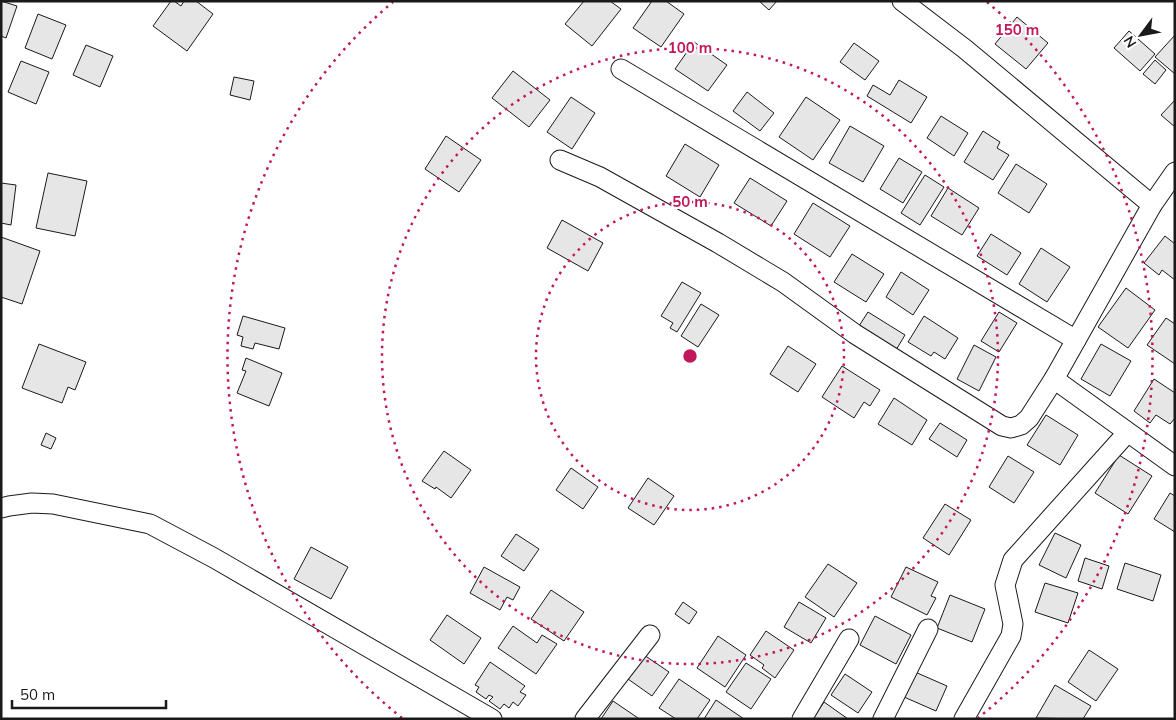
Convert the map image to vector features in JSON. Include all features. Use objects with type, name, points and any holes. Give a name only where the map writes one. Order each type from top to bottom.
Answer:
[{"type":"street","points":[[902,1],[965,49],[1152,205]]},
{"type":"street","points":[[621,69],[1076,340]]},
{"type":"street","points":[[560,160],[600,177],[718,243],[783,282],[855,334],[1002,426],[1011,428],[1021,425],[1029,418],[1054,379],[1152,205],[1174,174]]},
{"type":"street","points":[[1054,379],[1175,466]]},
{"type":"street","points":[[964,719],[1011,636],[1013,624],[1005,585],[1013,560],[1127,433]]},
{"type":"street","points":[[1,508],[32,503],[53,504],[150,524],[214,558],[492,719]]},
{"type":"street","points":[[883,719],[928,629]]},
{"type":"street","points":[[585,719],[650,635]]},
{"type":"street","points":[[802,719],[849,639]]},
{"type":"building","points":[[1,1],[17,6],[6,38],[1,36]]},
{"type":"building","points":[[171,1],[181,6],[184,1],[196,1],[213,14],[187,51],[153,26]]},
{"type":"building","points":[[584,1],[610,1],[621,9],[592,46],[565,24]]},
{"type":"building","points":[[652,1],[666,1],[684,14],[661,47],[633,28]]},
{"type":"building","points":[[759,1],[777,1],[769,10]]},
{"type":"building","points":[[38,14],[66,25],[52,59],[25,48]]},
{"type":"building","points":[[1017,17],[1048,43],[1026,69],[995,44]]},
{"type":"building","points":[[1129,31],[1155,54],[1140,71],[1114,48]]},
{"type":"building","points":[[1175,35],[1175,74],[1155,57]]},
{"type":"building","points":[[694,42],[727,65],[708,91],[675,69]]},
{"type":"building","points":[[854,43],[879,61],[865,80],[840,62]]},
{"type":"building","points":[[86,45],[113,56],[100,87],[73,75]]},
{"type":"building","points":[[1155,60],[1166,70],[1155,84],[1143,74]]},
{"type":"building","points":[[21,61],[49,72],[36,104],[8,92]]},
{"type":"building","points":[[513,71],[550,100],[529,127],[492,98]]},
{"type":"building","points":[[234,77],[254,81],[250,100],[230,95]]},
{"type":"building","points":[[899,80],[927,97],[911,123],[867,96],[873,85],[890,95]]},
{"type":"building","points":[[747,92],[774,113],[760,131],[733,111]]},
{"type":"building","points":[[571,97],[595,113],[572,149],[547,132]]},
{"type":"building","points":[[806,97],[840,120],[813,160],[779,137]]},
{"type":"building","points":[[1175,100],[1175,127],[1161,115]]},
{"type":"building","points":[[941,116],[968,133],[954,156],[927,138]]},
{"type":"building","points":[[850,126],[884,146],[863,182],[829,163]]},
{"type":"building","points":[[983,131],[1000,142],[997,148],[1009,155],[993,180],[964,162]]},
{"type":"building","points":[[446,136],[481,160],[459,192],[425,169]]},
{"type":"building","points":[[685,144],[719,165],[700,197],[666,176]]},
{"type":"building","points":[[899,158],[922,172],[903,203],[880,189]]},
{"type":"building","points":[[1016,164],[1047,184],[1029,213],[998,193]]},
{"type":"building","points":[[48,173],[87,181],[75,236],[36,228]]},
{"type":"building","points":[[925,175],[944,187],[920,225],[901,213]]},
{"type":"building","points":[[750,178],[787,201],[771,226],[734,203]]},
{"type":"building","points":[[1,183],[16,185],[11,225],[1,223]]},
{"type":"building","points":[[948,188],[979,208],[962,235],[931,216]]},
{"type":"building","points":[[813,203],[850,226],[830,257],[794,234]]},
{"type":"building","points":[[562,220],[603,243],[588,271],[547,248]]},
{"type":"building","points":[[991,234],[1021,253],[1007,275],[977,256]]},
{"type":"building","points":[[1165,236],[1175,244],[1175,280],[1162,270],[1159,275],[1144,263]]},
{"type":"building","points":[[1,237],[40,251],[22,304],[1,297]]},
{"type":"building","points":[[1041,248],[1070,267],[1047,302],[1019,284]]},
{"type":"building","points":[[852,254],[884,274],[866,302],[834,282]]},
{"type":"building","points":[[901,272],[929,290],[913,315],[886,297]]},
{"type":"building","points":[[682,282],[701,293],[677,332],[670,328],[673,323],[661,316]]},
{"type":"building","points":[[1126,288],[1155,310],[1128,348],[1098,327]]},
{"type":"building","points":[[701,304],[719,315],[698,347],[681,336]]},
{"type":"building","points":[[868,312],[905,335],[896,350],[859,326]]},
{"type":"building","points":[[999,312],[1017,323],[999,352],[981,341]]},
{"type":"building","points":[[243,316],[285,328],[279,349],[255,343],[253,349],[241,346],[243,337],[237,335]]},
{"type":"building","points":[[924,316],[958,338],[945,359],[934,352],[931,356],[908,342]]},
{"type":"building","points":[[1166,318],[1175,324],[1175,364],[1147,345]]},
{"type":"building","points":[[39,344],[86,362],[75,390],[68,387],[62,403],[22,388]]},
{"type":"building","points":[[1101,344],[1131,361],[1110,396],[1081,379]]},
{"type":"building","points":[[974,345],[996,357],[979,391],[957,379]]},
{"type":"building","points":[[788,346],[816,364],[798,392],[770,374]]},
{"type":"building","points":[[246,358],[282,373],[269,406],[237,393],[246,371],[242,370]]},
{"type":"building","points":[[842,366],[880,390],[870,406],[864,402],[854,418],[822,397]]},
{"type":"building","points":[[1154,379],[1175,393],[1175,418],[1170,424],[1156,415],[1150,423],[1134,411]]},
{"type":"building","points":[[894,398],[927,420],[912,445],[878,424]]},
{"type":"building","points":[[1046,415],[1078,435],[1060,465],[1027,445]]},
{"type":"building","points":[[940,423],[967,440],[957,457],[929,439]]},
{"type":"building","points":[[46,433],[56,438],[51,449],[41,445]]},
{"type":"building","points":[[444,451],[471,470],[451,498],[436,487],[435,489],[422,481]]},
{"type":"building","points":[[1119,455],[1152,476],[1128,514],[1095,493]]},
{"type":"building","points":[[1008,456],[1034,472],[1014,503],[989,487]]},
{"type":"building","points":[[571,468],[598,487],[583,509],[556,490]]},
{"type":"building","points":[[648,478],[674,496],[654,525],[628,508]]},
{"type":"building","points":[[1170,493],[1175,496],[1175,532],[1154,519]]},
{"type":"building","points":[[945,504],[971,520],[949,555],[923,538]]},
{"type":"building","points":[[1055,533],[1081,545],[1066,578],[1039,565]]},
{"type":"building","points":[[516,534],[539,549],[524,571],[501,556]]},
{"type":"building","points":[[311,547],[348,567],[331,599],[294,579]]},
{"type":"building","points":[[1085,558],[1109,566],[1102,589],[1078,581]]},
{"type":"building","points":[[1125,563],[1161,575],[1153,601],[1117,589]]},
{"type":"building","points":[[828,564],[857,583],[834,617],[805,597]]},
{"type":"building","points":[[484,567],[520,587],[513,600],[507,597],[500,610],[470,593]]},
{"type":"building","points":[[906,567],[938,582],[931,596],[936,598],[927,615],[891,597]]},
{"type":"building","points":[[1045,583],[1078,593],[1068,623],[1035,612]]},
{"type":"building","points":[[551,590],[584,612],[564,641],[531,619]]},
{"type":"building","points":[[950,595],[985,609],[972,642],[937,628]]},
{"type":"building","points":[[683,602],[697,612],[689,624],[675,614]]},
{"type":"building","points":[[799,602],[826,618],[811,643],[784,627]]},
{"type":"building","points":[[447,615],[481,638],[464,664],[430,640]]},
{"type":"building","points":[[875,616],[911,635],[896,664],[860,645]]},
{"type":"building","points":[[513,626],[537,643],[542,635],[557,644],[536,674],[498,648]]},
{"type":"building","points":[[766,631],[794,650],[775,678],[762,668],[764,665],[750,655]]},
{"type":"building","points":[[718,636],[746,655],[725,687],[697,668]]},
{"type":"building","points":[[1089,650],[1118,669],[1096,701],[1068,682]]},
{"type":"building","points":[[644,655],[669,672],[652,696],[628,679]]},
{"type":"building","points":[[490,662],[525,686],[520,692],[526,695],[518,706],[513,702],[509,708],[504,704],[500,709],[489,701],[493,697],[489,695],[486,699],[476,692],[479,687],[475,685]]},
{"type":"building","points":[[746,663],[771,679],[751,709],[726,692]]},
{"type":"building","points":[[915,672],[947,686],[936,711],[904,697]]},
{"type":"building","points":[[845,674],[872,692],[858,713],[831,695]]},
{"type":"building","points":[[679,679],[710,700],[697,719],[676,719],[659,708]]},
{"type":"building","points":[[1055,685],[1091,706],[1083,719],[1036,718]]},
{"type":"building","points":[[716,700],[744,719],[704,719]]},
{"type":"building","points":[[613,701],[638,718],[601,719]]},
{"type":"building","points":[[824,702],[848,719],[813,719]]}]
